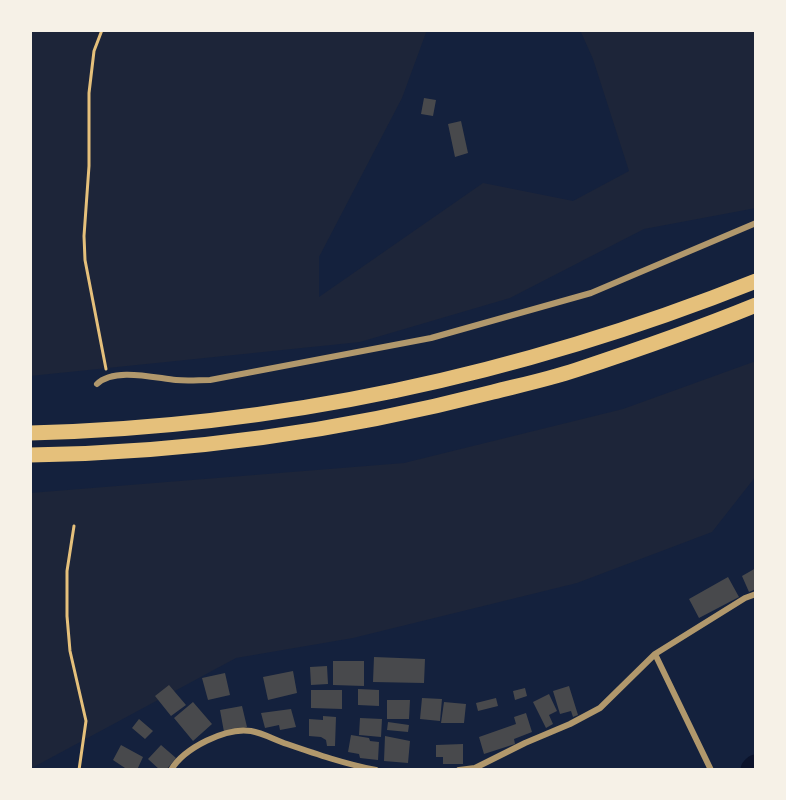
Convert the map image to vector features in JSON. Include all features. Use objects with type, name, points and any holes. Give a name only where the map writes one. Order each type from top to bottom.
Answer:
[{"type":"highway","points":[[30,433],[154,426],[253,416],[452,379],[564,349],[709,300],[756,281]]},
{"type":"highway","points":[[30,455],[156,450],[362,422],[458,401],[574,371],[756,305]]},
{"type":"street","points":[[97,384],[108,378],[126,374],[180,380],[210,380],[431,338],[591,293],[756,223]]},
{"type":"street","points":[[459,770],[476,768],[600,708],[655,654],[745,598],[756,594]]},
{"type":"street","points":[[655,654],[711,770]]},
{"type":"street","points":[[171,770],[176,761],[203,742],[222,734],[250,731],[346,764],[376,770]]},
{"type":"path","points":[[102,30],[94,51],[88,93],[89,166],[84,236],[85,260],[108,378]]},
{"type":"path","points":[[74,526],[67,571],[70,651],[86,721],[79,770]]},
{"type":"shaded area","points":[[30,30],[427,30],[402,98],[319,257],[319,297],[483,183],[573,201],[629,171],[593,59],[580,30],[756,30],[756,208],[644,229],[510,298],[360,342],[30,376]]},
{"type":"shaded area","points":[[756,361],[756,476],[712,532],[577,583],[353,638],[236,658],[30,769],[30,493],[404,463],[623,409]]},
{"type":"building","points":[[424,98],[436,100],[433,116],[421,114]]},
{"type":"building","points":[[461,121],[468,153],[455,157],[448,124]]},
{"type":"building","points":[[756,568],[756,589],[749,592],[742,576]]},
{"type":"building","points":[[728,577],[739,597],[699,618],[689,599]]},
{"type":"building","points":[[374,657],[425,659],[424,683],[373,682]]},
{"type":"building","points":[[333,661],[364,661],[364,686],[333,685]]},
{"type":"building","points":[[327,666],[328,684],[311,685],[310,667]]},
{"type":"building","points":[[293,671],[297,693],[268,700],[263,677]]},
{"type":"building","points":[[225,673],[230,695],[208,700],[202,678]]},
{"type":"building","points":[[169,685],[186,705],[171,716],[155,696]]},
{"type":"building","points":[[569,686],[578,715],[573,717],[571,711],[560,714],[553,691]]},
{"type":"building","points":[[525,688],[527,696],[515,700],[513,691]]},
{"type":"building","points":[[358,689],[379,690],[379,706],[358,705]]},
{"type":"building","points":[[311,690],[342,690],[342,709],[311,708]]},
{"type":"building","points":[[549,694],[557,711],[549,715],[553,724],[546,728],[533,702]]},
{"type":"building","points":[[422,698],[442,699],[440,721],[420,719]]},
{"type":"building","points":[[496,698],[498,706],[478,711],[476,703]]},
{"type":"building","points":[[387,700],[410,700],[409,719],[387,719]]},
{"type":"building","points":[[193,702],[212,724],[193,741],[174,718]]},
{"type":"building","points":[[444,702],[466,704],[464,723],[441,723]]},
{"type":"building","points":[[242,706],[247,727],[224,732],[220,710]]},
{"type":"building","points":[[291,709],[296,727],[280,730],[279,725],[265,728],[261,713]]},
{"type":"building","points":[[526,713],[532,732],[514,739],[515,744],[484,754],[479,737],[516,724],[514,717]]},
{"type":"building","points":[[323,716],[336,717],[335,746],[327,746],[326,740],[321,737],[309,736],[309,719],[323,720]]},
{"type":"building","points":[[360,718],[382,719],[381,737],[359,735]]},
{"type":"building","points":[[139,719],[153,731],[145,739],[132,728]]},
{"type":"building","points":[[388,722],[409,725],[408,732],[387,730]]},
{"type":"building","points":[[351,735],[379,742],[378,760],[360,758],[359,754],[348,752]]},
{"type":"building","points":[[385,736],[410,741],[408,763],[384,761]]},
{"type":"building","points":[[463,744],[463,764],[443,764],[443,757],[436,757],[436,745]]},
{"type":"building","points":[[121,745],[143,757],[137,770],[128,770],[113,760]]},
{"type":"building","points":[[161,745],[176,758],[166,770],[160,770],[148,759]]}]
